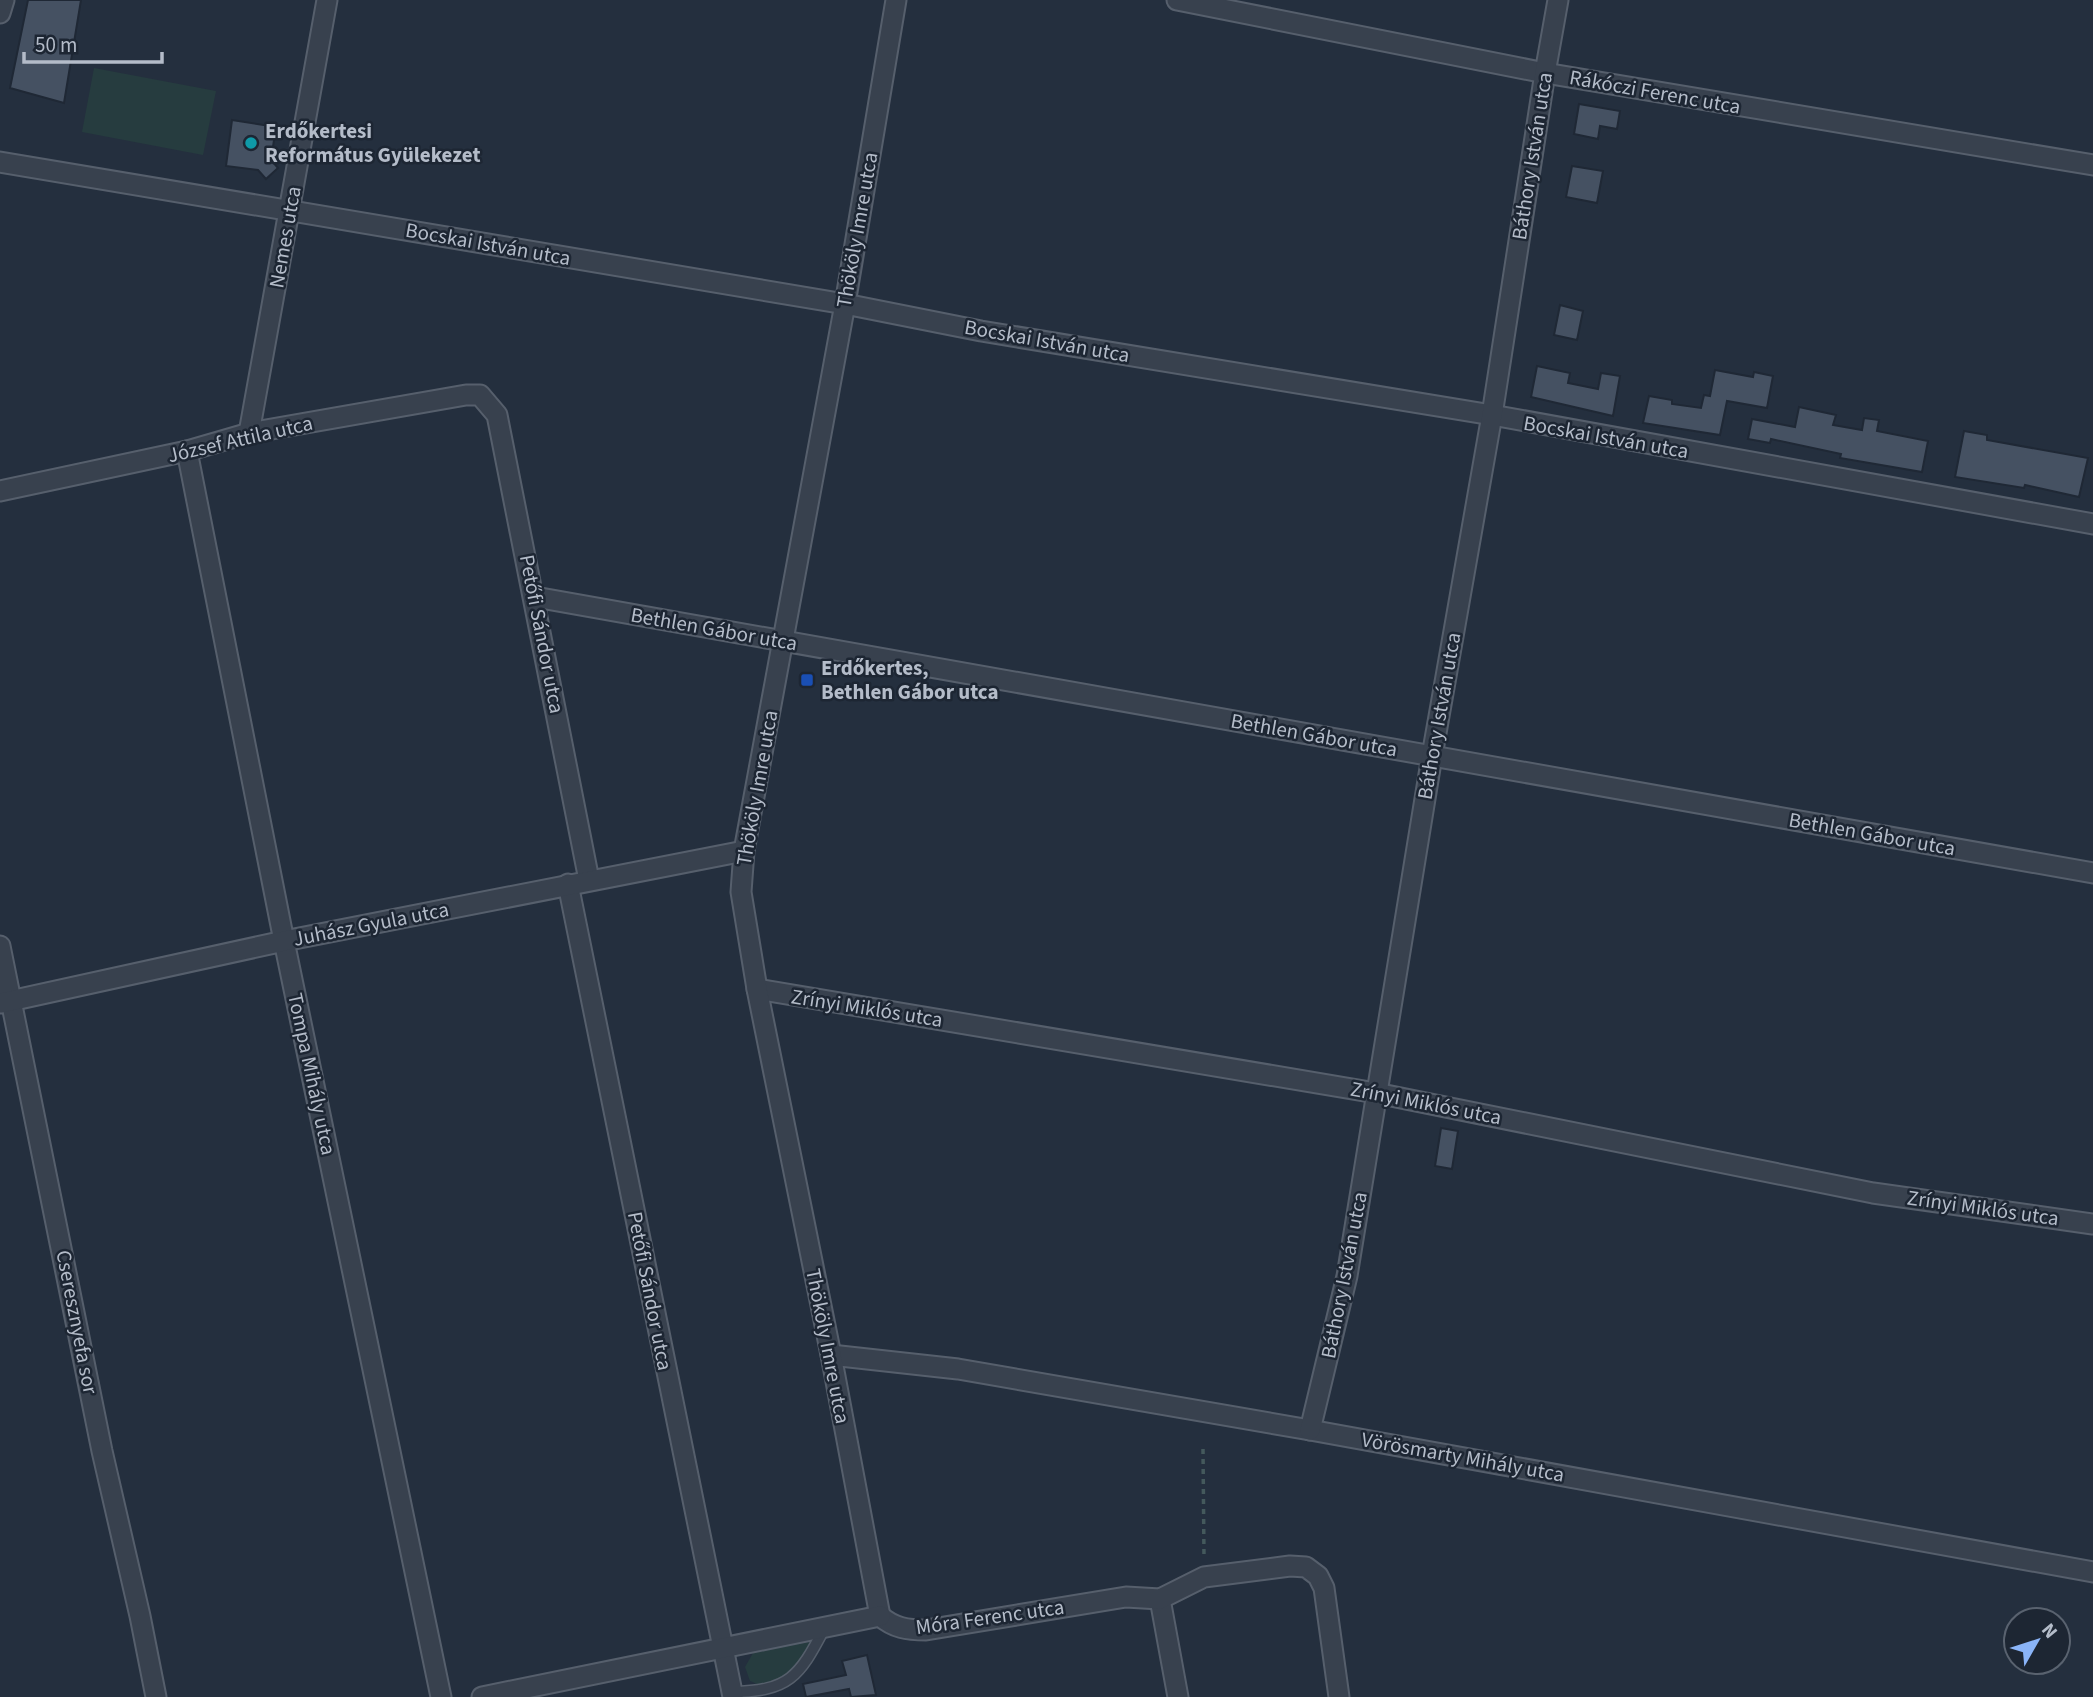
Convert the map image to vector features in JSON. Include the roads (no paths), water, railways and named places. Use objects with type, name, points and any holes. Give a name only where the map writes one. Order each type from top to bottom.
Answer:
[{"type":"street","points":[[0,13],[4,0]]},
{"type":"street","name":"Nemes utca","points":[[249,433],[327,0]]},
{"type":"street","name":"Thököly Imre utca","points":[[880,1616],[831,1355],[757,989],[741,892],[744,851],[845,304],[896,0]]},
{"type":"street","name":"Rákóczi Ferenc utca","points":[[1177,0],[1545,73],[2093,165]]},
{"type":"street","name":"Báthory István utca","points":[[1310,1430],[1347,1276],[1432,756],[1492,415],[1558,0]]},
{"type":"street","name":"Bocskai István utca","points":[[0,162],[845,304],[981,331],[1492,415],[2093,524]]},
{"type":"street","name":"József Attila utca","points":[[0,491],[187,451],[249,433],[466,395],[480,395]]},
{"type":"street","name":"Petőfi Sándor utca","points":[[480,395],[497,415],[589,880]]},
{"type":"street","name":"Tompa Mihály utca","points":[[187,451],[284,941],[441,1697]]},
{"type":"street","name":"Bethlen Gábor utca","points":[[535,597],[2093,873]]},
{"type":"street","name":"Juhász Gyula utca","points":[[5,1002],[284,941],[744,851]]},
{"type":"street","name":"Petőfi Sándor utca","points":[[568,884],[733,1695]]},
{"type":"street","name":"Cseresznyefa sor","points":[[0,946],[5,1002],[43,1149],[102,1451],[156,1697]]},
{"type":"street","name":"Zrínyi Miklós utca","points":[[757,989],[1376,1093],[1873,1193],[2093,1224]]},
{"type":"street","name":"Vörösmarty Mihály utca","points":[[831,1355],[958,1368],[2093,1572]]},
{"type":"street","name":"Móra Ferenc utca","points":[[880,1616],[890,1625],[907,1630],[926,1630],[1126,1597],[1160,1599],[1204,1577],[1290,1566],[1306,1567],[1318,1576],[1324,1588],[1339,1697]]},
{"type":"street","points":[[1160,1599],[1178,1697]]},
{"type":"street","points":[[482,1697],[880,1616]]},
{"type":"lane","points":[[733,1695],[761,1692],[778,1686],[807,1662],[825,1627]]},
{"type":"place","name":"Erdőkertesi Református Gyülekezet","points":[[251,143]]},
{"type":"place","name":"Erdőkertes, Bethlen Gábor utca","points":[[807,680]]}]
